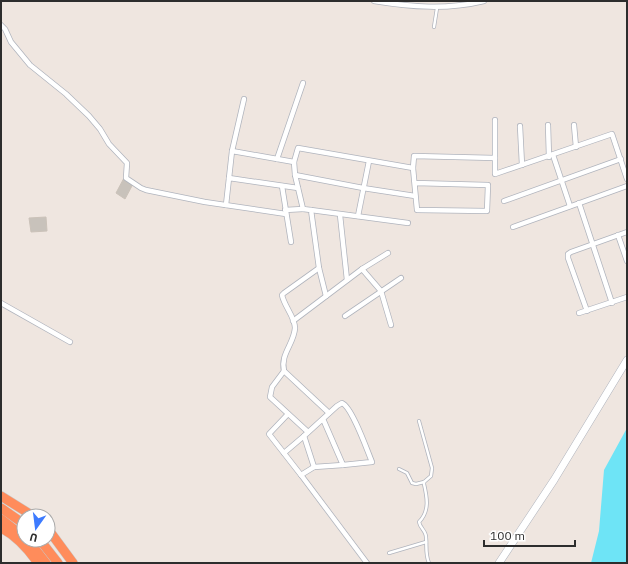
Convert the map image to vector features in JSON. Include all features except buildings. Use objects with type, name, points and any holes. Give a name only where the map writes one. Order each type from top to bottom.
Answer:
[{"type":"highway","points":[[1,496],[20,508]]},
{"type":"highway","points":[[1,508],[16,518]]},
{"type":"highway","points":[[1,519],[16,531]]},
{"type":"highway","points":[[1,528],[18,539],[38,563]]},
{"type":"highway","points":[[56,539],[73,563]]},
{"type":"highway","points":[[34,548],[46,563]]},
{"type":"highway","points":[[46,548],[58,563]]},
{"type":"street","points":[[374,1],[437,8],[484,1]]},
{"type":"street","points":[[418,1],[419,7]]},
{"type":"street","points":[[1,25],[5,29],[11,42],[30,64],[66,94],[100,129],[109,144],[127,163],[126,178],[144,189],[226,205],[286,212],[303,209],[408,223]]},
{"type":"street","points":[[277,159],[303,83]]},
{"type":"street","points":[[226,205],[232,151],[244,99]]},
{"type":"street","points":[[495,120],[495,174],[612,134],[627,179]]},
{"type":"street","points":[[548,125],[551,156],[570,206]]},
{"type":"street","points":[[574,125],[576,147]]},
{"type":"street","points":[[520,126],[522,165]]},
{"type":"street","points":[[303,209],[295,175],[294,162],[298,148],[413,168]]},
{"type":"street","points":[[232,151],[294,162]]},
{"type":"street","points":[[414,183],[488,185],[487,211],[417,210],[414,183],[413,168],[414,156],[495,158]]},
{"type":"street","points":[[504,201],[620,159]]},
{"type":"street","points":[[358,216],[369,161]]},
{"type":"street","points":[[295,175],[416,196]]},
{"type":"street","points":[[229,178],[298,188]]},
{"type":"street","points":[[282,186],[291,242]]},
{"type":"street","points":[[513,227],[627,186]]},
{"type":"street","points":[[578,203],[612,303]]},
{"type":"street","points":[[312,210],[319,268],[326,296]]},
{"type":"street","points":[[340,215],[347,280]]},
{"type":"street","points":[[587,311],[567,256],[571,252],[627,232]]},
{"type":"street","points":[[618,235],[627,261]]},
{"type":"street","points":[[293,320],[362,269],[388,253]]},
{"type":"street","points":[[319,268],[284,292],[282,295],[293,320],[294,331],[285,353],[283,366],[284,371],[330,413]]},
{"type":"street","points":[[362,269],[381,291],[391,325]]},
{"type":"street","points":[[345,316],[401,278]]},
{"type":"street","points":[[579,314],[627,297]]},
{"type":"street","points":[[1,303],[70,342]]},
{"type":"street","points":[[499,563],[554,480],[627,360]]},
{"type":"street","points":[[284,371],[272,387],[270,397],[308,432]]},
{"type":"street","points":[[284,453],[337,406],[342,403],[345,404],[351,411],[372,462],[314,467],[301,475]]},
{"type":"street","points":[[288,414],[269,434],[367,563]]},
{"type":"street","points":[[323,419],[343,465]]},
{"type":"street","points":[[304,436],[314,467]]},
{"type":"lane","points":[[434,27],[437,8]]},
{"type":"lane","points":[[399,469],[407,473],[414,484],[424,482],[431,476],[432,468],[419,421]]},
{"type":"lane","points":[[424,482],[427,507],[424,518],[420,524],[426,534],[425,552],[428,563]]},
{"type":"lane","points":[[389,552],[426,542]]},
{"type":"water","points":[[627,428],[627,563],[591,563],[599,531],[604,470]]}]
